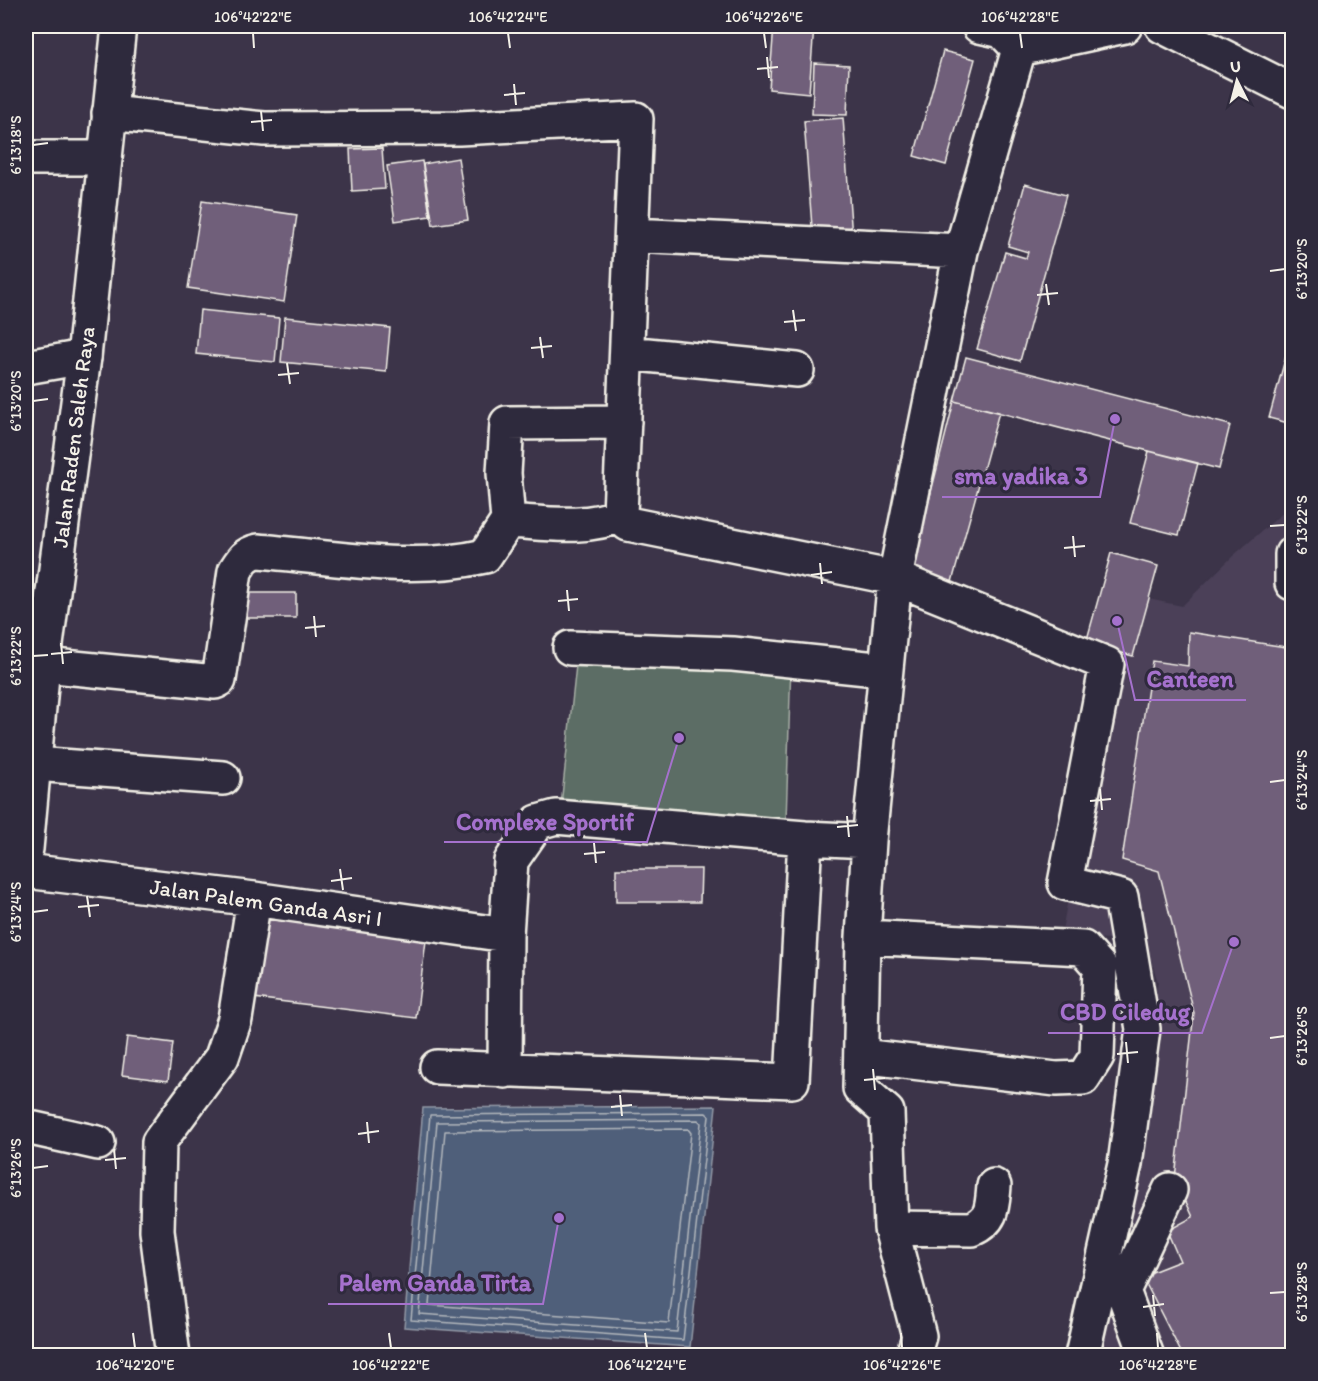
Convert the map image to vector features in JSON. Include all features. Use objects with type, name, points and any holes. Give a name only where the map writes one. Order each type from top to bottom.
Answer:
[{"type":"street","name":"Jalan Raden Saleh Raya","points":[[26,847],[28,799],[34,764],[35,685],[84,357],[119,26]]},
{"type":"street","points":[[913,1356],[919,1336],[891,1228],[887,1113],[860,1088],[863,937],[869,841],[895,578],[961,251],[1000,33],[1125,26]]},
{"type":"street","points":[[1161,26],[1293,91]]},
{"type":"street","points":[[110,113],[264,129],[459,128],[636,119],[620,515],[628,524],[895,578],[1107,664],[1065,883],[1121,897],[1143,1029],[1125,1164],[1082,1356]]},
{"type":"street","points":[[26,158],[105,158]]},
{"type":"street","points":[[632,235],[961,251]]},
{"type":"street","points":[[627,353],[797,369]]},
{"type":"street","points":[[26,366],[84,357]]},
{"type":"street","points":[[35,685],[152,676],[210,683],[219,680],[235,571],[244,556],[258,551],[440,564],[485,556],[508,521],[504,473],[507,423],[624,422]]},
{"type":"street","points":[[508,521],[566,525],[620,515]]},
{"type":"street","points":[[1293,554],[1293,583]]},
{"type":"street","points":[[570,648],[733,654],[876,669]]},
{"type":"street","points":[[34,764],[223,778]]},
{"type":"street","points":[[505,1071],[506,935],[511,861],[538,822],[556,817],[805,838],[869,841]]},
{"type":"street","points":[[437,1067],[792,1081],[805,838]]},
{"type":"street","name":"Jalan Palem Ganda Asri I","points":[[26,871],[254,899],[506,935]]},
{"type":"street","points":[[173,1356],[157,1231],[159,1142],[222,1057],[235,1019],[254,899]]},
{"type":"street","points":[[861,1056],[1056,1079],[1083,1078],[1097,1056],[1100,967],[1083,948],[863,937]]},
{"type":"street","points":[[26,1127],[98,1143]]},
{"type":"street","points":[[891,1228],[972,1229],[983,1224],[991,1216],[994,1186]]},
{"type":"street","points":[[1147,1356],[1123,1291],[1170,1190]]},
{"type":"shaded area","points":[[1292,505],[1292,1355],[1087,1355],[1123,1210],[1158,982],[1145,941],[1061,936],[1115,651],[1133,656],[1148,599],[1182,606],[1233,556]]},
{"type":"green space","points":[[577,656],[791,662],[786,821],[560,815]]},
{"type":"water","points":[[716,1106],[690,1347],[404,1327],[423,1108]]},
{"type":"building","points":[[774,26],[814,26],[809,93],[769,89]]},
{"type":"building","points":[[943,51],[975,59],[946,165],[914,156]]},
{"type":"building","points":[[814,63],[849,65],[847,115],[812,114]]},
{"type":"building","points":[[843,118],[852,237],[813,240],[804,121]]},
{"type":"building","points":[[382,148],[385,189],[352,191],[350,149]]},
{"type":"building","points":[[458,158],[468,220],[433,225],[423,164]]},
{"type":"building","points":[[422,161],[430,216],[395,221],[387,166]]},
{"type":"building","points":[[1025,184],[1066,195],[1020,361],[977,349],[1005,252],[1026,258],[1028,252],[1008,246]]},
{"type":"building","points":[[202,201],[297,215],[284,302],[188,288]]},
{"type":"building","points":[[200,310],[279,318],[275,362],[196,354]]},
{"type":"building","points":[[285,317],[390,328],[386,372],[281,362]]},
{"type":"building","points":[[1292,334],[1292,424],[1269,418]]},
{"type":"building","points":[[966,357],[1230,425],[1219,469],[954,401]]},
{"type":"building","points":[[954,401],[999,412],[952,582],[912,568]]},
{"type":"building","points":[[1149,451],[1198,463],[1179,535],[1130,523]]},
{"type":"building","points":[[1111,553],[1158,566],[1133,656],[1086,643]]},
{"type":"building","points":[[238,593],[296,593],[296,618],[238,618]]},
{"type":"building","points":[[1189,632],[1292,648],[1292,1356],[1183,1356],[1142,1276],[1180,1261],[1167,1231],[1193,1217],[1175,1178],[1194,1013],[1159,871],[1122,860],[1152,661],[1188,666]]},
{"type":"building","points":[[616,869],[701,869],[700,902],[616,902]]},
{"type":"building","points":[[264,913],[427,933],[416,1018],[254,998]]},
{"type":"building","points":[[127,1037],[173,1043],[168,1081],[122,1075]]},
{"type":"place","name":"sma yadika 3","points":[[1115,419]]},
{"type":"place","name":"Canteen","points":[[1117,621]]},
{"type":"place","name":"Complexe Sportif","points":[[679,738]]},
{"type":"place","name":"CBD Ciledug","points":[[1234,942]]},
{"type":"place","name":"Palem Ganda Tirta","points":[[559,1218]]}]
